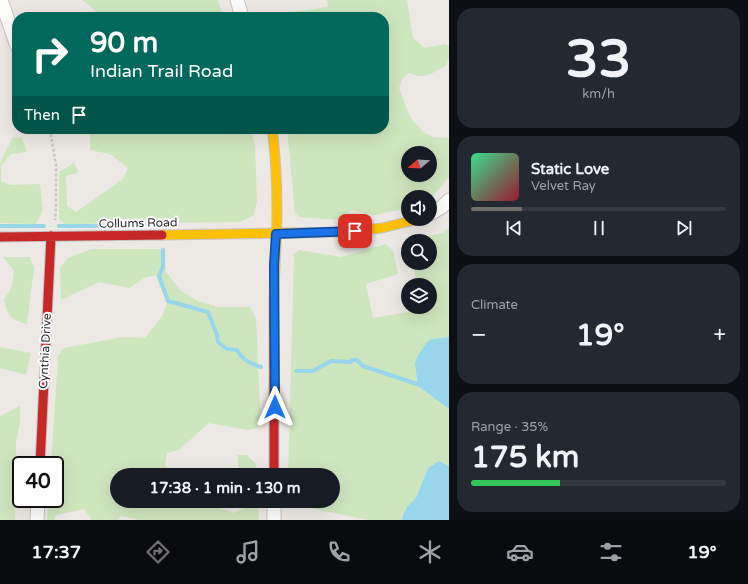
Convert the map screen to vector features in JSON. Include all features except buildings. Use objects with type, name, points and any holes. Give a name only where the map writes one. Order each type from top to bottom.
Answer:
[{"type":"street","points":[[1,0],[12,32]]},
{"type":"street","points":[[237,0],[241,12]]},
{"type":"street","points":[[273,134],[277,190],[274,265],[274,468]]},
{"type":"street","points":[[437,210],[449,200]]},
{"type":"street","name":"Collums Road","points":[[0,237],[344,232],[379,230],[401,225]]},
{"type":"street","name":"Cynthia Drive","points":[[40,456],[51,236]]},
{"type":"street","points":[[37,520],[38,508]]},
{"type":"street","points":[[274,508],[274,520]]},
{"type":"path","points":[[51,134],[56,166],[55,222],[51,236]]},
{"type":"green space","points":[[82,0],[218,0],[222,12],[96,12]]},
{"type":"green space","points":[[327,0],[407,0],[413,38],[425,48],[444,44],[449,46],[449,58],[446,66],[424,76],[409,73],[402,79],[399,88],[410,117],[423,132],[434,137],[449,138],[449,177],[437,191],[401,190],[401,209],[374,215],[352,210],[337,220],[299,217],[295,213],[289,134],[389,134],[389,12],[291,12],[328,7]]},
{"type":"green space","points":[[90,134],[252,134],[255,144],[257,202],[254,215],[239,222],[65,224],[59,219],[59,172],[74,163],[79,172],[66,176],[67,206],[76,212],[123,179],[128,168],[110,154],[90,150]]},
{"type":"green space","points":[[13,137],[22,138],[27,152],[11,154],[1,166],[1,181],[11,185],[40,184],[43,210],[36,224],[0,223],[0,163]]},
{"type":"green space","points":[[449,228],[449,337],[432,339],[418,386],[449,409],[449,466],[439,461],[428,468],[416,498],[407,507],[402,520],[368,520],[310,508],[340,508],[340,468],[288,468],[294,254],[299,250],[341,257],[386,244],[393,251],[398,274],[366,284],[373,318],[401,313],[437,314],[437,278],[416,278],[414,270],[437,270],[437,234],[442,233]]},
{"type":"green space","points":[[92,249],[160,249],[164,257],[166,272],[181,291],[198,301],[218,307],[250,307],[256,318],[261,427],[248,430],[209,423],[179,450],[167,453],[165,464],[167,468],[110,468],[110,508],[218,508],[234,513],[245,508],[258,508],[259,520],[139,520],[121,516],[118,520],[92,520],[84,509],[56,515],[54,520],[47,520],[48,508],[64,508],[64,456],[52,456],[58,356],[64,348],[123,337],[145,338],[162,316],[167,304],[156,275],[144,278],[129,288],[99,282],[61,300],[60,267],[68,258]]},
{"type":"green space","points":[[3,257],[30,257],[34,268],[27,324],[14,319],[7,310],[4,300],[12,286],[14,271]]},
{"type":"green space","points":[[0,347],[31,353],[26,375],[0,368]]},
{"type":"green space","points":[[20,406],[20,423],[16,442],[16,456],[12,456],[12,508],[15,508],[15,520],[0,520],[0,416]]},
{"type":"green space","points":[[237,455],[247,455],[256,464],[256,468],[239,468]]},
{"type":"water","points":[[449,337],[449,409],[418,386],[415,364],[417,357],[427,342],[432,339]]},
{"type":"water","points":[[439,461],[449,466],[449,520],[402,520],[407,507],[416,498],[428,468]]},
{"type":"waterway","points":[[0,226],[44,226]]},
{"type":"waterway","points":[[59,226],[96,226]]},
{"type":"waterway","points":[[163,250],[163,267],[159,276],[168,301],[208,312],[217,335],[218,342],[227,349],[237,350],[242,357],[261,367]]},
{"type":"waterway","points":[[296,371],[313,371],[331,361],[351,362],[352,360],[357,360],[363,366],[423,386]]},
{"type":"traffic: slow","points":[[272,134],[277,202],[274,299]]},
{"type":"traffic: slow","points":[[162,235],[343,232],[382,228],[401,223]]},
{"type":"traffic: jam","points":[[0,237],[162,235]]},
{"type":"traffic: jam","points":[[40,456],[51,236]]},
{"type":"traffic: jam","points":[[274,299],[274,468]]},
{"type":"route","points":[[275,407],[274,248],[276,234],[355,231]]}]
